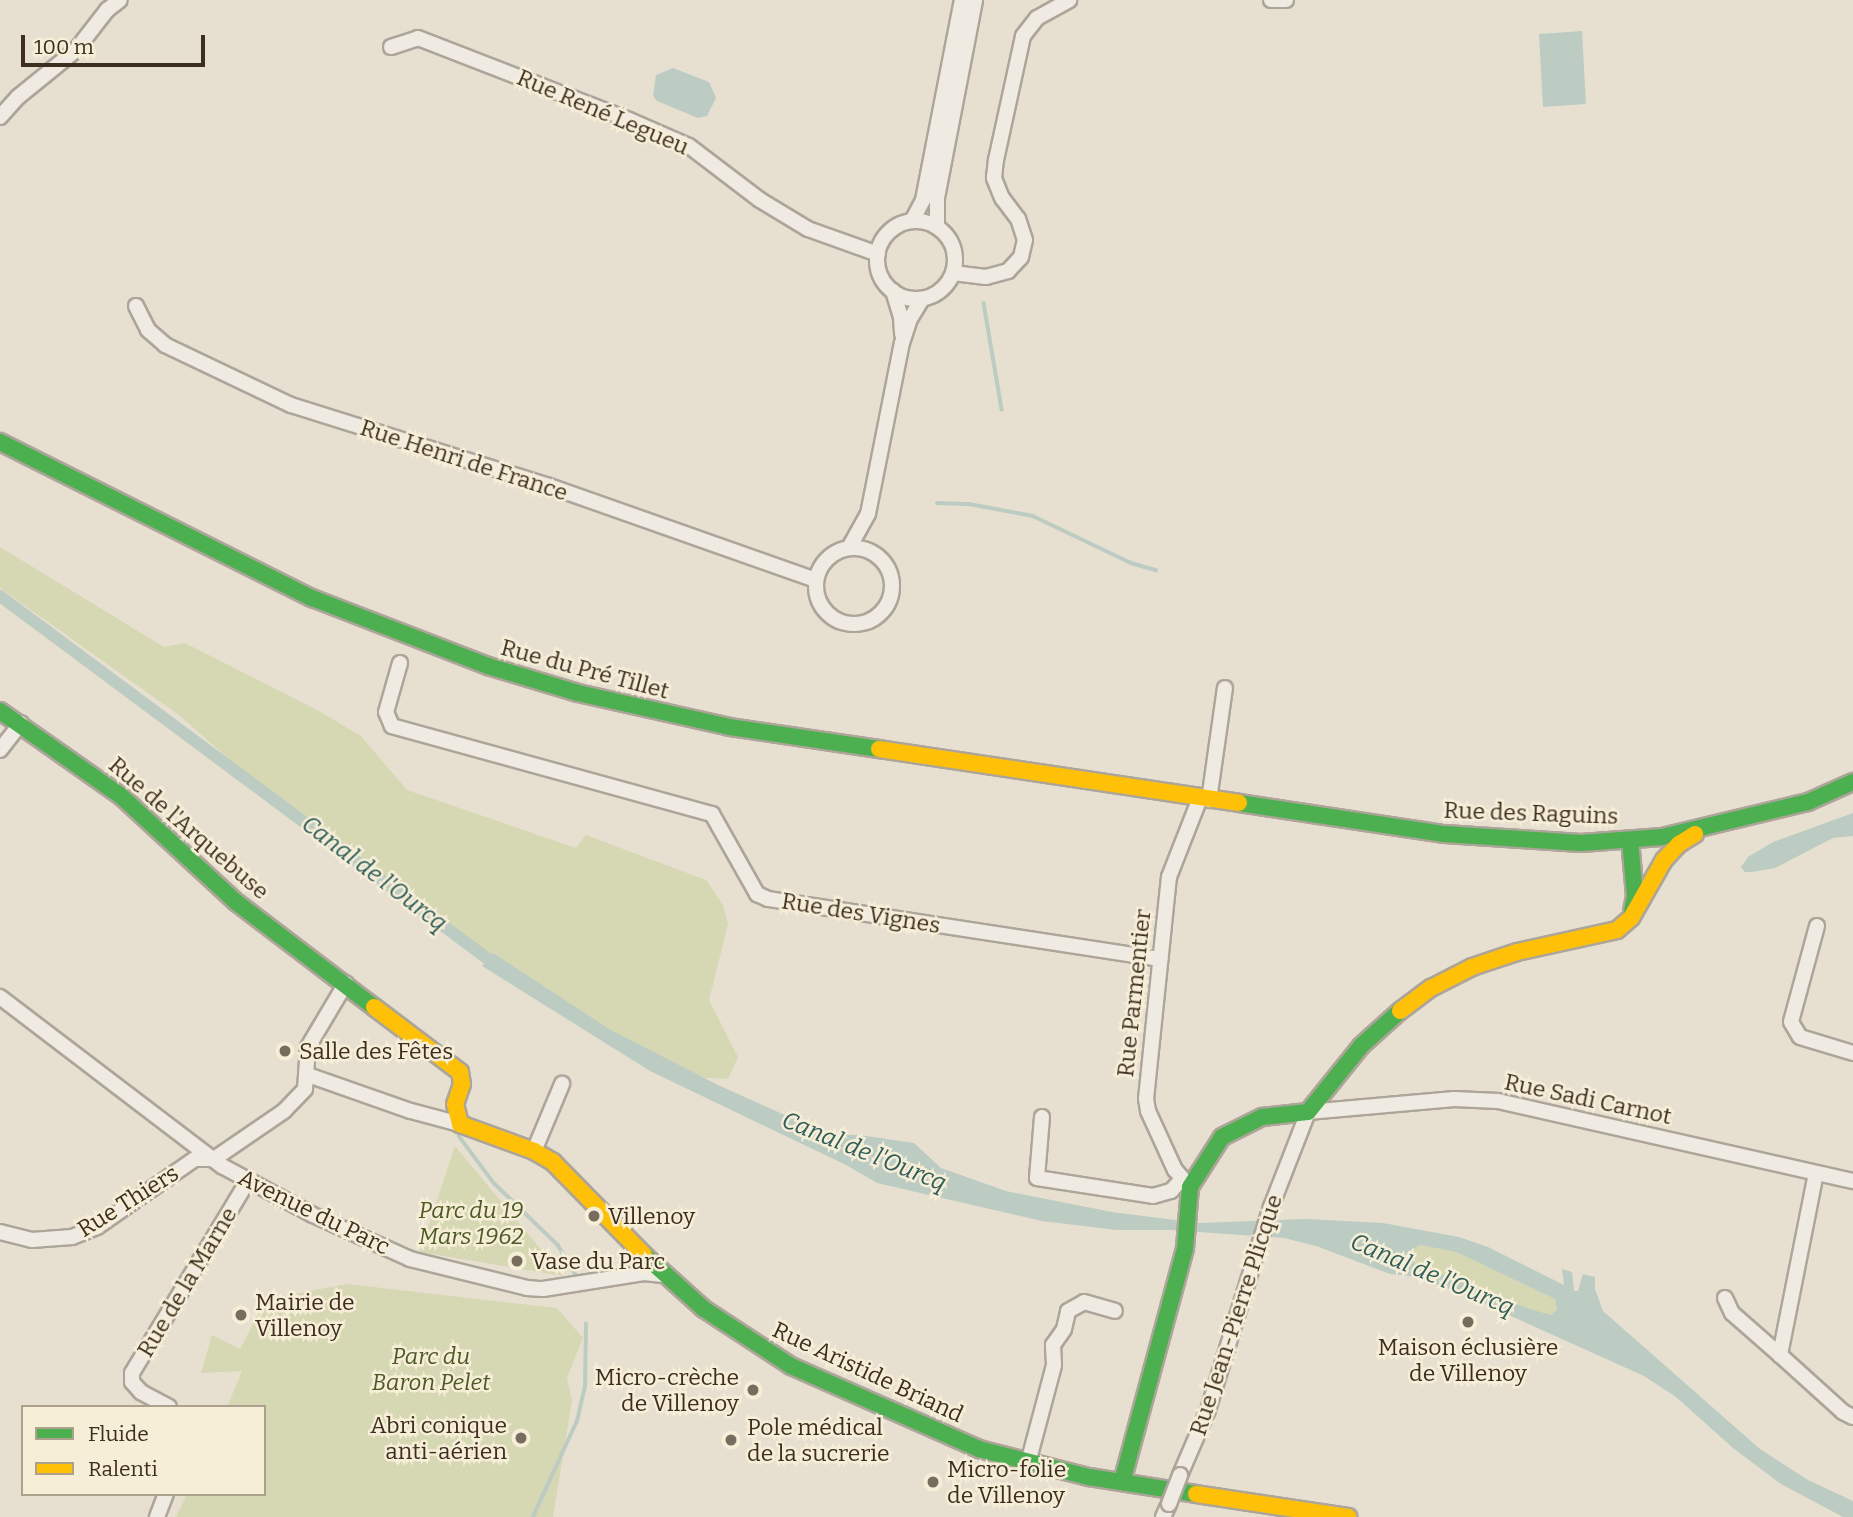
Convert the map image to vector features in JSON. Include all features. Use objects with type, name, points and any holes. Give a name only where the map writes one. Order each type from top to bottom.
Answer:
[{"type":"street","points":[[0,117],[18,97],[76,50],[107,10],[120,0]]},
{"type":"street","points":[[912,221],[925,192],[961,0]]},
{"type":"street","points":[[937,227],[937,198],[975,0]]},
{"type":"street","points":[[953,273],[986,277],[1008,271],[1021,257],[1025,240],[1018,219],[1002,198],[994,178],[996,160],[1023,36],[1037,18],[1069,0]]},
{"type":"street","points":[[1271,0],[1286,0]]},
{"type":"street","name":"Rue René Legueu","points":[[391,47],[418,38],[629,120],[689,146],[760,200],[808,229],[877,254]]},
{"type":"street","points":[[849,548],[872,552],[889,570],[891,594],[878,616],[866,623],[840,622],[829,615],[816,593],[816,580],[827,558],[849,548],[859,536],[868,514],[902,343],[910,319],[922,299],[941,290],[953,273],[953,247],[937,227],[912,221],[889,232],[877,254],[880,275],[893,291],[902,296],[922,299]]},
{"type":"street","points":[[893,291],[901,318],[902,343]]},
{"type":"street","name":"Rue Henri de France","points":[[135,306],[148,330],[165,345],[291,405],[549,486],[816,580]]},
{"type":"street","name":"Rue du Pré Tillet","points":[[0,442],[312,598],[404,636],[515,675],[618,704],[730,727],[1205,799]]},
{"type":"street","points":[[868,514],[872,552]]},
{"type":"street","name":"Rue des Vignes","points":[[400,663],[386,712],[392,726],[712,814],[757,894],[768,899],[1160,959]]},
{"type":"street","name":"Rue Parmentier","points":[[1187,1189],[1148,1111],[1146,1099],[1169,877],[1205,799],[1225,688]]},
{"type":"street","name":"Rue de l'Arquebuse","points":[[0,711],[21,723],[121,796],[236,902],[460,1072],[462,1084],[455,1104],[460,1124]]},
{"type":"street","points":[[0,750],[21,723]]},
{"type":"street","name":"Rue des Raguins","points":[[1205,799],[1445,834],[1581,843],[1637,839],[1706,828],[1808,802],[1853,782]]},
{"type":"street","points":[[1308,1112],[1361,1046],[1391,1017],[1431,988],[1472,967],[1517,952],[1601,936],[1617,930],[1631,918],[1672,852],[1706,828]]},
{"type":"street","points":[[1637,839],[1650,859],[1641,901]]},
{"type":"street","points":[[1631,918],[1637,839]]},
{"type":"street","points":[[1817,926],[1791,1022],[1800,1037],[1853,1053]]},
{"type":"street","points":[[214,1160],[284,1111],[305,1089],[308,1047],[346,983]]},
{"type":"street","name":"Avenue du Parc","points":[[0,997],[214,1160],[248,1181],[320,1218],[410,1259],[527,1288],[543,1289],[644,1273],[663,1275]]},
{"type":"street","points":[[308,1070],[411,1111],[460,1124]]},
{"type":"street","points":[[534,1150],[562,1084]]},
{"type":"street","name":"Rue Sadi Carnot","points":[[1187,1189],[1222,1137],[1262,1117],[1454,1099],[1498,1101],[1853,1181]]},
{"type":"street","name":"Rue Jean-Pierre Plicque","points":[[1166,1510],[1208,1410],[1270,1207],[1308,1112]]},
{"type":"street","points":[[1042,1117],[1037,1178],[1153,1196],[1187,1189],[1185,1248],[1122,1482]]},
{"type":"street","name":"Rue Aristide Briand","points":[[460,1124],[534,1150],[568,1175],[663,1275],[714,1316],[791,1366],[979,1449],[1028,1464],[1122,1482],[1348,1517]]},
{"type":"street","name":"Rue Thiers","points":[[0,1232],[32,1240],[72,1237],[97,1227],[195,1159],[214,1160]]},
{"type":"street","points":[[1780,1355],[1816,1173]]},
{"type":"street","name":"Rue de la Marne","points":[[165,1405],[141,1392],[132,1382],[132,1373],[248,1181]]},
{"type":"street","points":[[1725,1298],[1732,1312],[1843,1412],[1853,1416]]},
{"type":"street","points":[[1028,1464],[1054,1365],[1053,1345],[1063,1329],[1068,1311],[1084,1302],[1115,1311]]},
{"type":"street","points":[[157,1517],[165,1496]]},
{"type":"green space","points":[[0,547],[164,647],[185,643],[319,711],[361,736],[407,790],[576,848],[586,835],[706,880],[723,905],[728,924],[709,1000],[738,1057],[728,1079],[687,1077],[538,988],[337,854],[179,715],[0,588]]},
{"type":"green space","name":"Parc du 19 Mars 1962","points":[[455,1146],[563,1276],[420,1252]]},
{"type":"green space","points":[[1420,1245],[1456,1252],[1555,1299],[1557,1311],[1551,1315],[1527,1308],[1414,1264],[1414,1247]]},
{"type":"green space","name":"Parc du Baron Pelet","points":[[347,1284],[557,1308],[583,1338],[567,1378],[572,1401],[553,1517],[176,1517],[186,1496],[266,1496],[266,1405],[228,1405],[242,1371],[201,1373],[212,1335],[240,1349],[266,1299]]},
{"type":"water","points":[[1582,31],[1586,104],[1543,107],[1539,34]]},
{"type":"water","points":[[673,68],[709,82],[716,98],[707,116],[698,118],[657,101],[653,96],[656,75]]},
{"type":"water","points":[[1853,813],[1853,836],[1833,838],[1775,868],[1745,872],[1741,867],[1748,857],[1773,842]]},
{"type":"water","points":[[493,953],[609,1029],[718,1085],[829,1135],[859,1135],[914,1143],[941,1168],[1006,1191],[1112,1212],[1199,1223],[1307,1219],[1383,1223],[1459,1237],[1488,1247],[1564,1285],[1562,1269],[1572,1272],[1574,1291],[1578,1291],[1583,1274],[1595,1277],[1595,1289],[1603,1311],[1760,1449],[1808,1480],[1853,1501],[1853,1517],[1843,1517],[1781,1484],[1733,1448],[1676,1397],[1644,1376],[1453,1290],[1410,1276],[1390,1274],[1316,1246],[1284,1238],[1170,1230],[1116,1230],[1042,1221],[877,1183],[846,1165],[650,1071],[482,966]],"holes":[[[1420,1245],[1456,1252],[1555,1299],[1557,1310],[1551,1315],[1527,1308],[1415,1264],[1412,1255],[1414,1248]]]},
{"type":"waterway","points":[[984,303],[1002,409]]},
{"type":"waterway","points":[[937,503],[969,504],[1033,516],[1131,563],[1156,570]]},
{"type":"waterway","name":"Canal de l'Ourcq","points":[[0,596],[500,968]]},
{"type":"waterway","points":[[459,1136],[494,1183],[558,1245],[576,1275]]},
{"type":"waterway","points":[[533,1517],[577,1421],[585,1387],[586,1324]]},
{"type":"traffic: fast","points":[[0,442],[312,598],[488,666],[578,693],[730,727],[879,749]]},
{"type":"traffic: fast","points":[[0,711],[121,796],[236,902],[374,1007]]},
{"type":"traffic: fast","points":[[1239,803],[1445,834],[1581,843],[1662,837],[1808,802],[1853,782]]},
{"type":"traffic: fast","points":[[1630,840],[1635,896],[1632,911]]},
{"type":"traffic: fast","points":[[1122,1482],[1185,1248],[1190,1187],[1222,1137],[1262,1117],[1308,1112],[1361,1046],[1400,1011]]},
{"type":"traffic: fast","points":[[644,1255],[704,1309],[791,1366],[979,1449],[1089,1477],[1196,1494]]},
{"type":"traffic: slow","points":[[879,749],[1239,803]]},
{"type":"traffic: slow","points":[[1400,1011],[1431,988],[1472,967],[1517,952],[1617,930],[1631,918],[1664,860],[1679,844],[1695,834]]},
{"type":"traffic: slow","points":[[374,1007],[460,1072],[462,1084],[455,1104],[460,1124],[534,1151],[553,1162],[644,1255]]},
{"type":"traffic: slow","points":[[1196,1494],[1348,1517]]},
{"type":"place","name":"Salle des Fêtes","points":[[285,1051]]},
{"type":"place","name":"Villenoy","points":[[594,1216]]},
{"type":"place","name":"Vase du Parc","points":[[517,1261]]},
{"type":"place","name":"Mairie de Villenoy","points":[[241,1315]]},
{"type":"place","name":"Maison éclusière de Villenoy","points":[[1468,1322]]},
{"type":"place","name":"Micro-crèche de Villenoy","points":[[753,1390]]},
{"type":"place","name":"Abri conique anti-aérien","points":[[521,1438]]},
{"type":"place","name":"Pole médical de la sucrerie","points":[[731,1440]]},
{"type":"place","name":"Micro-folie de Villenoy","points":[[933,1482]]}]
